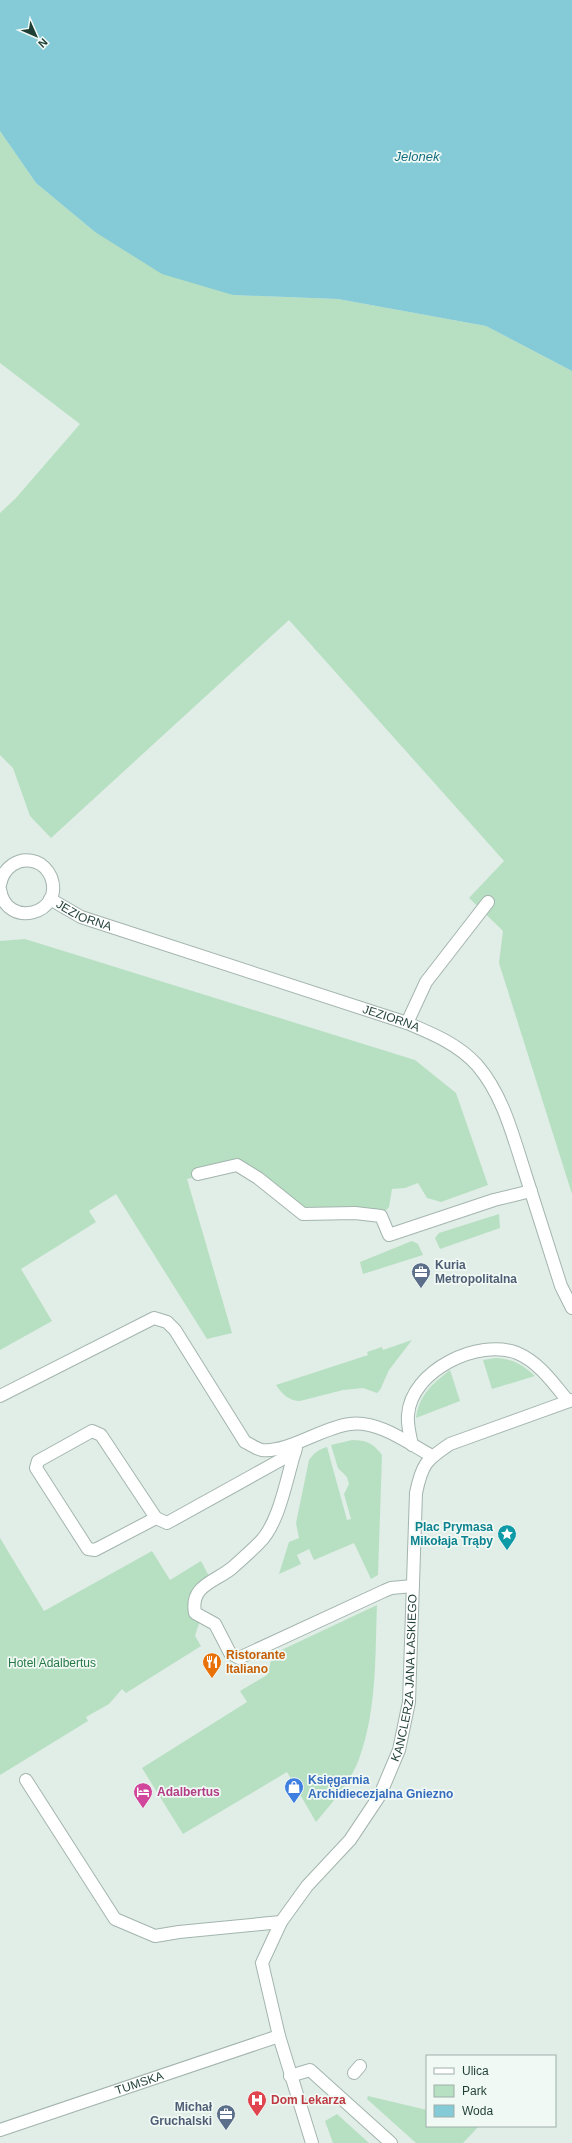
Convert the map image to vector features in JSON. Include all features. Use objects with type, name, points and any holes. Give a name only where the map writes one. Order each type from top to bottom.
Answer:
[{"type":"street","points":[[0,914],[12,910],[30,914],[39,911],[50,899],[52,882],[50,874],[38,863],[21,861],[6,870],[0,883],[5,903],[12,910]]},
{"type":"street","name":"JEZIORNA","points":[[50,899],[82,917],[407,1023],[447,1040],[477,1066],[506,1115],[561,1286],[572,1308]]},
{"type":"street","points":[[407,1023],[426,982],[488,902]]},
{"type":"street","points":[[198,1174],[237,1165],[258,1178],[303,1214],[355,1213],[381,1216],[389,1235],[494,1200],[531,1192]]},
{"type":"street","points":[[0,1396],[154,1318],[167,1322],[175,1330],[245,1442],[261,1450],[297,1446]]},
{"type":"street","points":[[412,1445],[408,1415],[411,1401],[421,1383],[437,1368],[461,1356],[485,1350],[503,1349],[519,1354],[545,1374],[570,1401]]},
{"type":"street","name":"KANCLERZA JANA ŁASKIEGO","points":[[312,2143],[290,2076],[262,1963],[281,1922],[307,1886],[350,1840],[380,1795],[399,1750],[409,1702],[416,1493],[420,1470],[432,1456],[450,1444],[570,1401]]},
{"type":"street","points":[[156,1518],[95,1550],[88,1549],[36,1468],[38,1461],[92,1431],[101,1435],[156,1518],[167,1523],[297,1446],[350,1424],[368,1425],[432,1456]]},
{"type":"street","points":[[297,1446],[273,1524],[260,1542],[231,1569],[204,1584],[194,1604],[195,1614],[215,1624],[230,1653],[239,1658],[391,1588],[413,1586]]},
{"type":"street","points":[[26,1780],[115,1919],[155,1936],[180,1932],[281,1922]]},
{"type":"street","name":"TUMSKA","points":[[0,2130],[279,2036]]},
{"type":"street","points":[[290,2076],[310,2070],[391,2143]]},
{"type":"green space","points":[[0,131],[36,183],[95,232],[233,295],[338,299],[486,326],[572,371],[572,1194],[499,963],[503,931],[469,898],[504,861],[289,620],[51,838],[30,816],[13,768],[0,755],[0,513],[16,498],[80,424],[0,363]]},
{"type":"green space","points":[[25,939],[415,1060],[456,1093],[488,1185],[441,1202],[427,1198],[418,1183],[405,1188],[392,1189],[389,1207],[381,1216],[303,1214],[237,1165],[187,1179],[232,1333],[207,1339],[116,1194],[89,1211],[96,1222],[21,1269],[52,1321],[0,1350],[0,941]]},
{"type":"green space","points":[[499,1214],[500,1228],[440,1249],[435,1238],[439,1233]]},
{"type":"green space","points":[[412,1241],[418,1244],[423,1255],[363,1274],[360,1262]]},
{"type":"green space","points":[[412,1340],[389,1370],[380,1390],[377,1393],[363,1388],[343,1390],[296,1401],[286,1396],[276,1385],[368,1355],[367,1352],[382,1347],[383,1350]]},
{"type":"green space","points":[[496,1358],[517,1363],[526,1368],[535,1376],[492,1389],[483,1360]]},
{"type":"green space","points":[[450,1370],[460,1401],[416,1418],[423,1396],[432,1385]]},
{"type":"green space","points":[[352,1440],[369,1443],[382,1455],[378,1575],[371,1579],[354,1543],[314,1560],[309,1549],[297,1555],[301,1564],[279,1574],[289,1542],[299,1538],[296,1523],[309,1460],[313,1455],[324,1448],[327,1447],[347,1520],[351,1519],[344,1494],[349,1484],[347,1477],[338,1468],[331,1445]]},
{"type":"green space","name":"Hotel Adalbertus","points":[[0,1538],[44,1611],[152,1551],[170,1580],[201,1561],[211,1580],[194,1604],[201,1617],[195,1636],[201,1646],[126,1693],[122,1689],[109,1704],[86,1717],[88,1721],[0,1775]]},
{"type":"green space","points":[[377,1605],[374,1683],[365,1740],[359,1759],[351,1776],[328,1808],[316,1822],[287,1772],[183,1834],[142,1768],[247,1702],[240,1691],[267,1675],[273,1654]]},
{"type":"green space","points":[[368,2096],[426,2110],[426,2127],[478,2127],[463,2143],[416,2143],[367,2099]]},
{"type":"green space","points":[[337,2114],[369,2143],[333,2143],[325,2121]]},
{"type":"water","name":"Jelonek","points":[[0,0],[572,0],[572,371],[486,326],[338,299],[233,295],[162,274],[95,232],[36,183],[0,131]]},
{"type":"place","name":"Kuria Metropolitalna","points":[[421,1289]]},
{"type":"place","name":"Plac Prymasa Mikołaja Trąby","points":[[507,1551]]},
{"type":"place","name":"Ristorante Italiano","points":[[212,1679]]},
{"type":"place","name":"Księgarnia Archidiecezjalna Gniezno","points":[[294,1804]]},
{"type":"place","name":"Adalbertus","points":[[143,1809]]},
{"type":"place","name":"Dom Lekarza","points":[[257,2117]]},
{"type":"place","name":"Michał Gruchalski","points":[[226,2131]]}]
